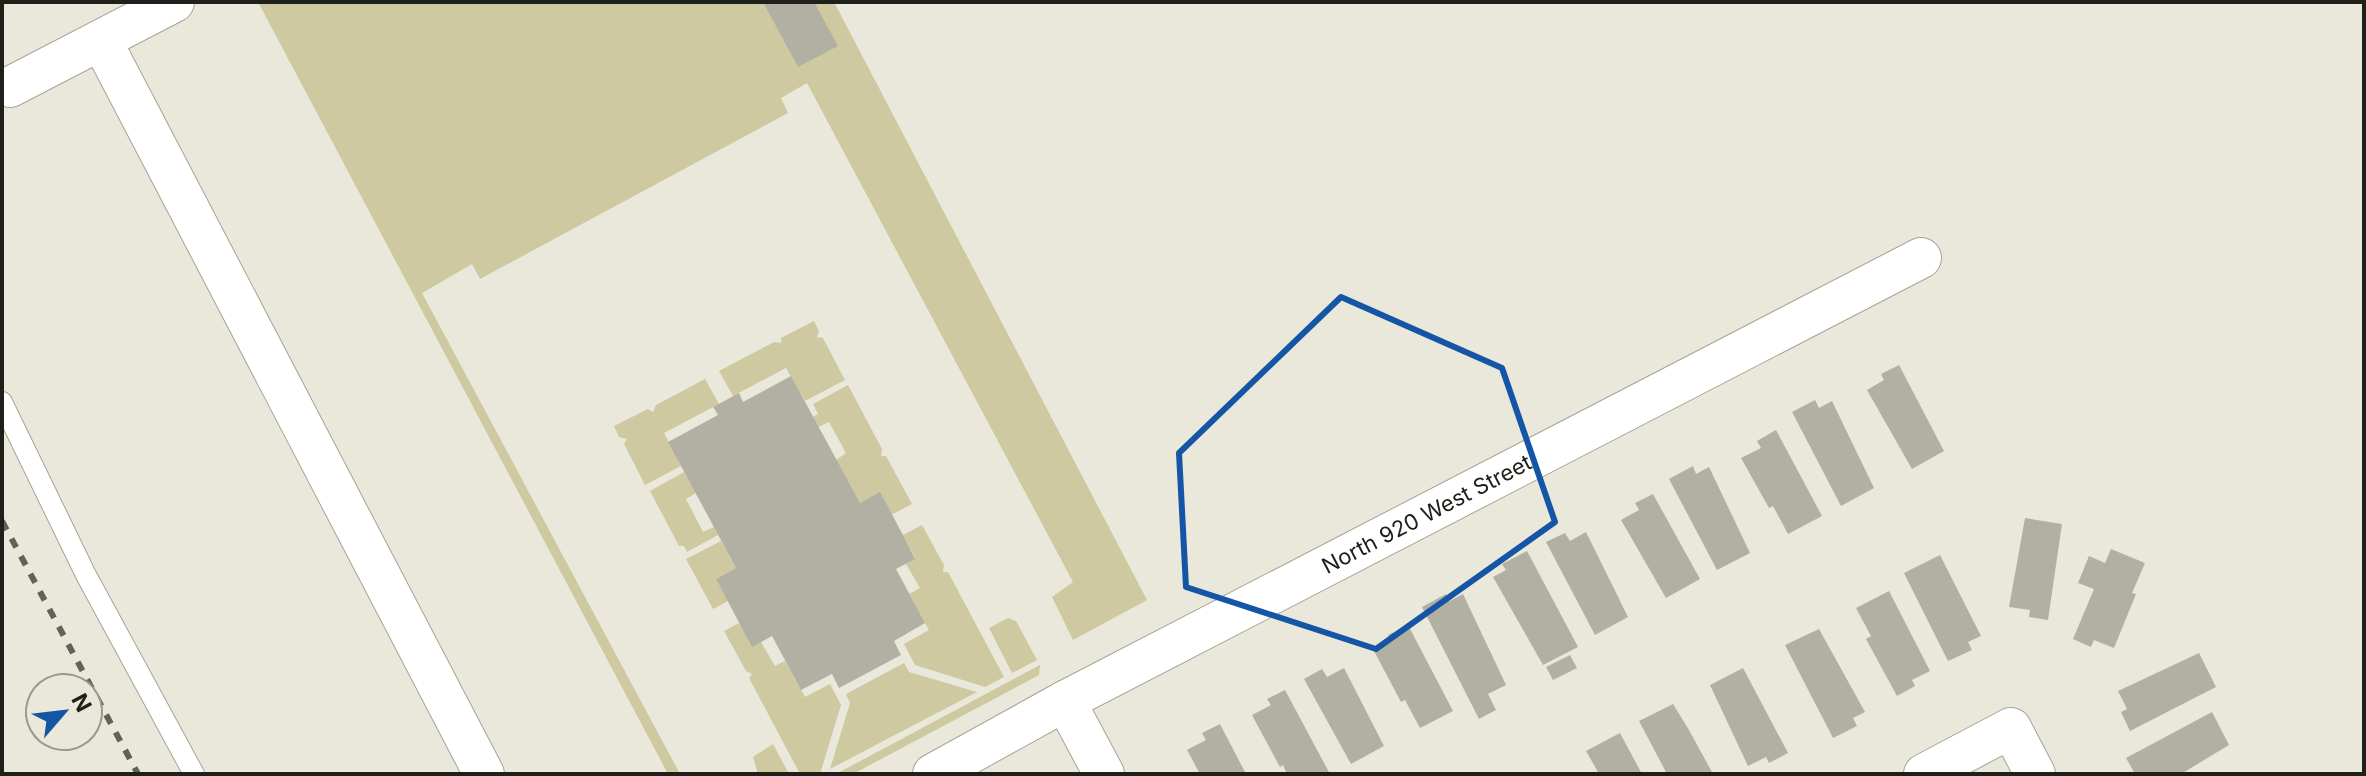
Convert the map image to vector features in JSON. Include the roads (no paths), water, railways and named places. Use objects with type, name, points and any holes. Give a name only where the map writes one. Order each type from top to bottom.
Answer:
[{"type":"street","points":[[10,87],[174,2]]},
{"type":"street","points":[[101,40],[484,774]]},
{"type":"street","name":"North 920 West Street","points":[[933,774],[1065,701],[1921,258]]},
{"type":"street","points":[[1065,701],[1104,774]]},
{"type":"street","points":[[1924,774],[2011,728],[2035,774]]},
{"type":"lane","points":[[2,402],[86,575],[194,774]]},
{"type":"railway","points":[[2,521],[138,774]]}]
